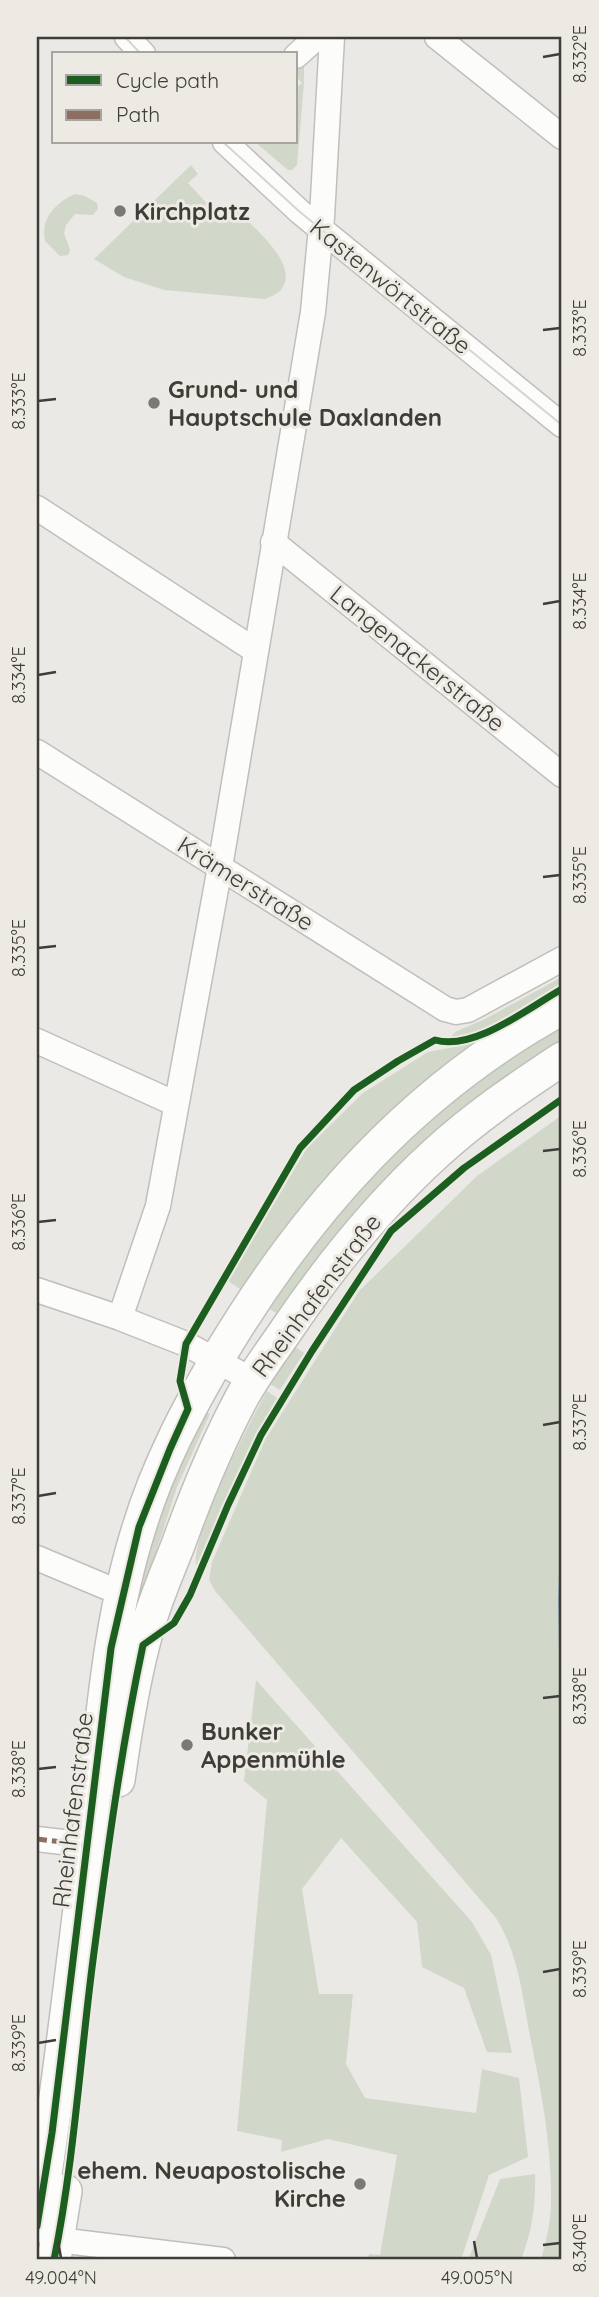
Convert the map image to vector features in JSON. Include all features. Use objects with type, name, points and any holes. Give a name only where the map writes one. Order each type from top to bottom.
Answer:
[{"type":"main road","name":"Rheinhafenstraße","points":[[49,2242],[52,2133],[111,1648],[139,1527],[170,1449],[188,1409],[256,1295],[326,1201],[357,1166],[425,1103],[476,1062],[562,1008]]},
{"type":"main road","name":"Rheinhafenstraße","points":[[49,2242],[74,2135],[93,1960],[125,1730],[146,1632],[199,1487],[252,1380],[305,1302],[358,1232],[435,1153],[506,1096],[562,1059]]},
{"type":"street","points":[[127,37],[141,52]]},
{"type":"street","points":[[298,54],[317,37]]},
{"type":"street","points":[[120,1318],[158,1206],[220,867],[313,312],[332,37]]},
{"type":"street","points":[[437,37],[562,137]]},
{"type":"street","name":"Kastenwörtstraße","points":[[227,144],[320,228],[562,425]]},
{"type":"street","points":[[37,508],[256,651]]},
{"type":"street","name":"Langenackerstraße","points":[[273,542],[562,775]]},
{"type":"street","name":"Krämerstraße","points":[[37,752],[445,1009],[456,1012],[468,1010],[562,959]]},
{"type":"street","points":[[37,1041],[176,1104]]},
{"type":"street","points":[[37,1290],[186,1344],[252,1380]]},
{"type":"street","points":[[37,1558],[106,1587],[123,1590]]},
{"type":"street","points":[[37,1839],[88,1845]]},
{"type":"street","points":[[49,2242],[223,2260]]},
{"type":"green space","points":[[304,64],[297,165],[288,170],[257,144],[298,144],[298,86],[302,83],[298,78],[298,69]]},
{"type":"green space","points":[[191,165],[198,174],[188,183],[222,220],[235,209],[262,235],[280,258],[285,270],[285,281],[280,291],[265,299],[164,290],[124,277],[94,259]]},
{"type":"green space","points":[[75,194],[97,203],[98,209],[93,215],[75,214],[66,225],[64,233],[70,250],[68,255],[60,256],[45,241],[45,226],[51,212]]},
{"type":"green space","points":[[562,977],[562,985],[522,1007],[491,1031],[445,1041],[457,1031],[483,1020]]},
{"type":"green space","points":[[562,1027],[562,1046],[282,1317],[265,1306],[346,1204],[405,1143],[480,1081]]},
{"type":"green space","points":[[491,1040],[243,1291],[228,1281],[307,1148],[363,1093],[428,1052]]},
{"type":"green space","points":[[562,1115],[562,1500],[558,1600],[562,1795],[562,2260],[541,2260],[551,2209],[548,2140],[522,1990],[504,1932],[496,1918],[215,1591],[209,1580],[212,1562],[265,1440],[359,1291],[477,1176]]},
{"type":"green space","points":[[294,1346],[304,1353],[280,1390],[270,1384]]},
{"type":"green space","points":[[267,1391],[277,1398],[260,1428],[196,1566],[202,1529],[235,1452]]},
{"type":"green space","points":[[204,1411],[210,1414],[177,1487],[140,1602],[123,1683],[133,1600],[173,1475]]},
{"type":"green space","points":[[256,1680],[472,1922],[491,1955],[512,2053],[487,2052],[464,1988],[422,1967],[417,1922],[341,1838],[302,1889],[319,1994],[353,1994],[346,2064],[365,2098],[476,2113],[482,2069],[519,2078],[528,2157],[489,2175],[461,2260],[368,2260],[369,2254],[380,2255],[397,2155],[328,2139],[281,2152],[282,2140],[237,2131],[267,1800],[244,1781]]},
{"type":"green space","points":[[535,2174],[532,2218],[521,2260],[468,2260],[500,2179]]},
{"type":"water","points":[[562,1500],[562,1795],[558,1600]]},
{"type":"tram line","points":[[125,37],[139,52]]},
{"type":"tram line","points":[[225,144],[300,212],[562,425]]},
{"type":"marked path","points":[[37,1839],[88,1845]]},
{"type":"cycle path","points":[[37,2226],[52,2133],[111,1648],[139,1527],[188,1409],[180,1381],[186,1344],[300,1148],[354,1090],[435,1040],[451,1042],[484,1034],[562,989]]},
{"type":"cycle path","points":[[54,2260],[72,2148],[109,1841],[143,1645],[174,1623],[190,1595],[261,1435],[312,1351],[391,1231],[464,1168],[562,1099]]},
{"type":"place","name":"Kirchplatz","points":[[120,211]]},
{"type":"place","name":"Grund- und Hauptschule Daxlanden","points":[[154,403]]},
{"type":"place","name":"Bunker Appenmühle","points":[[187,1745]]},
{"type":"place","name":"ehem. Neuapostolische Kirche","points":[[360,2184]]}]
